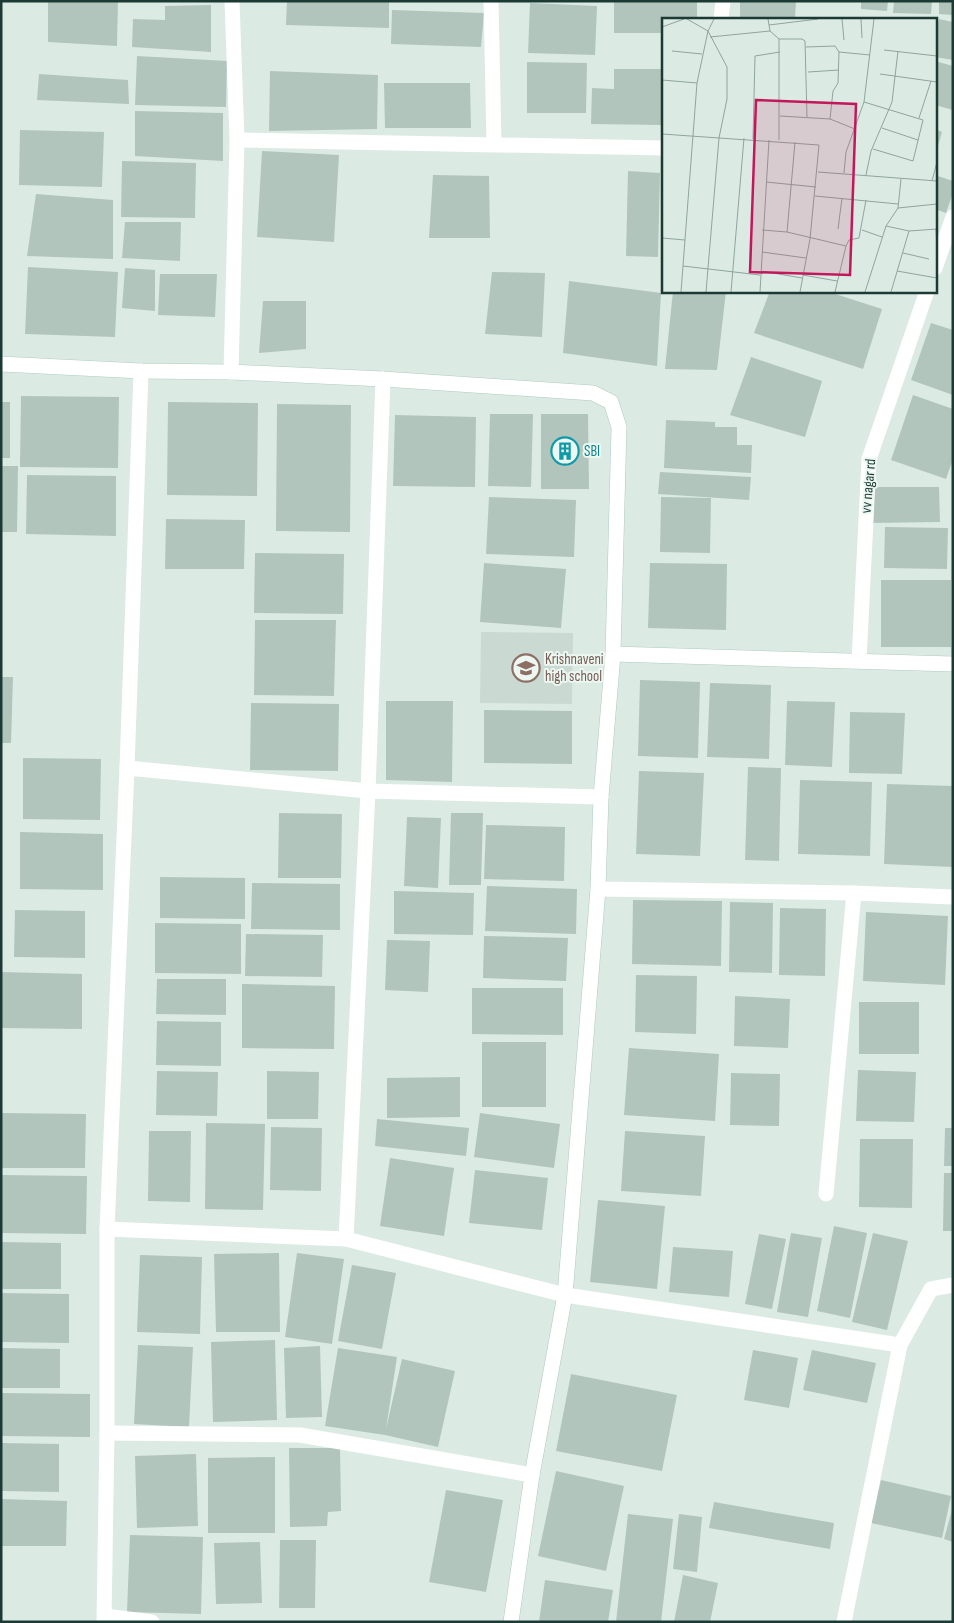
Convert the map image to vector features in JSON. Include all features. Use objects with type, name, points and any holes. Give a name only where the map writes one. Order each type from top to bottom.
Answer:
[{"type":"street","points":[[231,372],[237,140],[232,1]]},
{"type":"street","points":[[491,1],[494,144]]},
{"type":"street","points":[[721,18],[723,1]]},
{"type":"street","points":[[237,140],[662,148]]},
{"type":"street","points":[[936,262],[941,234],[953,217]]},
{"type":"street","name":"vv nagar rd","points":[[858,661],[869,459],[927,292]]},
{"type":"street","points":[[1,364],[141,371],[231,372],[383,379],[594,393],[611,402],[619,427],[612,654],[601,797],[598,889],[565,1295],[532,1475],[511,1622]]},
{"type":"street","points":[[141,371],[127,768],[107,1229],[107,1433],[104,1619],[152,1622]]},
{"type":"street","points":[[346,1240],[368,791],[383,379]]},
{"type":"street","points":[[612,654],[953,664]]},
{"type":"street","points":[[127,768],[368,791],[601,797]]},
{"type":"street","points":[[598,889],[854,893],[953,897]]},
{"type":"street","points":[[826,1194],[854,893]]},
{"type":"street","points":[[107,1229],[346,1240],[565,1295],[900,1345]]},
{"type":"street","points":[[844,1622],[900,1345],[931,1289],[953,1285]]},
{"type":"street","points":[[107,1433],[300,1435],[532,1475]]},
{"type":"shaded area","name":"Krishnaveni high school","points":[[481,632],[573,633],[572,704],[480,703]]},
{"type":"building","points":[[48,1],[118,1],[117,46],[48,42]]},
{"type":"building","points":[[287,1],[389,1],[389,28],[286,25]]},
{"type":"building","points":[[614,1],[697,1],[697,18],[662,18],[662,33],[614,33]]},
{"type":"building","points":[[740,1],[796,1],[795,18],[740,18]]},
{"type":"building","points":[[861,1],[888,1],[887,11],[861,9]]},
{"type":"building","points":[[894,1],[932,1],[931,14],[893,13]]},
{"type":"building","points":[[939,1],[953,1],[953,15],[939,14]]},
{"type":"building","points":[[530,3],[597,6],[595,55],[528,53]]},
{"type":"building","points":[[211,5],[211,52],[132,47],[133,19],[165,20],[165,6]]},
{"type":"building","points":[[392,10],[484,13],[481,47],[391,44]]},
{"type":"building","points":[[939,19],[953,22],[953,60],[936,57],[936,30]]},
{"type":"building","points":[[137,56],[227,61],[226,107],[135,105]]},
{"type":"building","points":[[936,61],[953,66],[953,110],[936,105]]},
{"type":"building","points":[[527,62],[587,63],[586,113],[527,113]]},
{"type":"building","points":[[614,69],[662,69],[662,125],[591,124],[592,88],[614,89]]},
{"type":"building","points":[[270,71],[378,75],[377,129],[269,131]]},
{"type":"building","points":[[39,74],[128,80],[129,104],[37,100]]},
{"type":"building","points":[[384,83],[470,83],[471,128],[385,128]]},
{"type":"building","points":[[135,111],[223,113],[223,161],[135,156]]},
{"type":"building","points":[[936,129],[942,132],[936,153]]},
{"type":"building","points":[[20,130],[104,132],[102,187],[19,185]]},
{"type":"building","points":[[262,151],[339,155],[334,242],[257,237]]},
{"type":"building","points":[[122,161],[196,163],[195,218],[121,217]]},
{"type":"building","points":[[628,171],[660,173],[658,257],[626,256]]},
{"type":"building","points":[[433,175],[489,176],[490,238],[429,238]]},
{"type":"building","points":[[936,175],[953,181],[953,193],[946,213],[936,209]]},
{"type":"building","points":[[36,194],[113,200],[113,259],[27,256]]},
{"type":"building","points":[[125,222],[181,222],[180,261],[122,258]]},
{"type":"building","points":[[28,267],[118,272],[115,337],[25,334]]},
{"type":"building","points":[[125,268],[155,270],[155,311],[122,308]]},
{"type":"building","points":[[492,272],[545,273],[542,337],[485,334]]},
{"type":"building","points":[[160,274],[217,274],[215,317],[158,315]]},
{"type":"building","points":[[569,281],[661,293],[657,366],[563,353]]},
{"type":"building","points":[[673,292],[726,292],[717,370],[665,369]]},
{"type":"building","points":[[770,292],[829,292],[882,309],[863,369],[754,333]]},
{"type":"building","points":[[263,301],[306,301],[306,349],[259,353]]},
{"type":"building","points":[[931,323],[953,330],[953,395],[911,380]]},
{"type":"building","points":[[751,357],[822,381],[805,437],[730,415]]},
{"type":"building","points":[[913,395],[953,409],[953,459],[946,479],[891,460]]},
{"type":"building","points":[[21,396],[119,397],[118,468],[20,467]]},
{"type":"building","points":[[1,402],[10,402],[10,458],[1,458]]},
{"type":"building","points":[[168,402],[258,403],[257,496],[167,495]]},
{"type":"building","points":[[277,404],[351,405],[350,532],[276,531]]},
{"type":"building","points":[[490,414],[533,414],[531,487],[488,486]]},
{"type":"building","name":"SBI","points":[[541,414],[588,414],[589,489],[541,489]]},
{"type":"building","points":[[395,415],[476,417],[475,487],[393,486]]},
{"type":"building","points":[[666,420],[715,422],[715,427],[737,427],[737,445],[752,445],[751,473],[664,468]]},
{"type":"building","points":[[1,466],[18,466],[17,532],[1,532]]},
{"type":"building","points":[[660,472],[751,477],[749,500],[658,494]]},
{"type":"building","points":[[27,475],[116,476],[116,536],[26,534]]},
{"type":"building","points":[[870,487],[939,487],[940,522],[870,523]]},
{"type":"building","points":[[489,497],[576,500],[574,557],[486,554]]},
{"type":"building","points":[[661,497],[711,498],[710,553],[660,552]]},
{"type":"building","points":[[166,519],[245,520],[244,569],[165,569]]},
{"type":"building","points":[[885,527],[948,528],[947,569],[884,568]]},
{"type":"building","points":[[255,553],[344,554],[343,614],[254,613]]},
{"type":"building","points":[[484,563],[566,569],[561,628],[480,622]]},
{"type":"building","points":[[650,563],[727,564],[726,630],[648,628]]},
{"type":"building","points":[[881,580],[951,580],[951,647],[881,647]]},
{"type":"building","points":[[255,620],[336,620],[334,696],[254,695]]},
{"type":"building","points":[[1,677],[13,677],[11,743],[1,743]]},
{"type":"building","points":[[640,680],[700,682],[698,758],[638,756]]},
{"type":"building","points":[[710,683],[771,685],[769,759],[707,757]]},
{"type":"building","points":[[386,701],[453,701],[452,782],[386,780]]},
{"type":"building","points":[[787,701],[835,702],[832,767],[785,765]]},
{"type":"building","points":[[251,703],[339,704],[338,771],[250,770]]},
{"type":"building","points":[[484,710],[572,711],[572,764],[484,763]]},
{"type":"building","points":[[850,712],[905,713],[902,774],[849,773]]},
{"type":"building","points":[[23,758],[101,759],[100,820],[23,819]]},
{"type":"building","points":[[748,767],[781,768],[779,861],[745,860]]},
{"type":"building","points":[[639,771],[704,773],[700,856],[636,854]]},
{"type":"building","points":[[800,780],[872,782],[870,856],[798,854]]},
{"type":"building","points":[[887,784],[953,786],[953,867],[884,864]]},
{"type":"building","points":[[279,813],[342,814],[341,878],[278,878]]},
{"type":"building","points":[[451,813],[483,813],[481,885],[449,885]]},
{"type":"building","points":[[407,817],[441,818],[438,888],[404,886]]},
{"type":"building","points":[[486,825],[565,827],[564,881],[484,879]]},
{"type":"building","points":[[20,832],[103,834],[103,890],[20,889]]},
{"type":"building","points":[[160,877],[245,878],[245,919],[160,918]]},
{"type":"building","points":[[252,883],[340,884],[340,930],[251,929]]},
{"type":"building","points":[[487,886],[577,889],[576,934],[485,931]]},
{"type":"building","points":[[394,891],[474,893],[473,935],[394,934]]},
{"type":"building","points":[[633,900],[722,901],[721,966],[632,964]]},
{"type":"building","points":[[730,902],[773,903],[772,973],[729,972]]},
{"type":"building","points":[[780,908],[826,909],[825,976],[779,975]]},
{"type":"building","points":[[15,910],[85,911],[85,958],[14,957]]},
{"type":"building","points":[[866,912],[948,916],[945,985],[863,981]]},
{"type":"building","points":[[155,923],[241,924],[241,974],[155,973]]},
{"type":"building","points":[[246,934],[323,935],[322,977],[245,976]]},
{"type":"building","points":[[484,936],[568,938],[566,981],[483,978]]},
{"type":"building","points":[[387,940],[430,941],[428,992],[385,990]]},
{"type":"building","points":[[1,972],[82,974],[82,1029],[1,1028]]},
{"type":"building","points":[[636,975],[697,976],[696,1034],[635,1032]]},
{"type":"building","points":[[157,979],[226,979],[226,1015],[156,1014]]},
{"type":"building","points":[[242,984],[335,986],[334,1049],[242,1048]]},
{"type":"building","points":[[472,988],[563,988],[563,1035],[472,1034]]},
{"type":"building","points":[[735,996],[790,999],[788,1048],[734,1046]]},
{"type":"building","points":[[859,1002],[919,1002],[919,1054],[859,1054]]},
{"type":"building","points":[[157,1021],[221,1022],[221,1066],[156,1065]]},
{"type":"building","points":[[482,1042],[546,1042],[546,1107],[482,1107]]},
{"type":"building","points":[[629,1048],[719,1054],[715,1121],[624,1115]]},
{"type":"building","points":[[858,1070],[916,1072],[914,1122],[856,1121]]},
{"type":"building","points":[[157,1071],[218,1072],[217,1116],[156,1115]]},
{"type":"building","points":[[267,1071],[319,1072],[318,1119],[267,1119]]},
{"type":"building","points":[[731,1073],[780,1074],[779,1126],[730,1125]]},
{"type":"building","points":[[460,1077],[460,1117],[387,1118],[387,1078]]},
{"type":"building","points":[[1,1113],[86,1114],[85,1168],[1,1168]]},
{"type":"building","points":[[480,1113],[560,1124],[554,1168],[474,1157]]},
{"type":"building","points":[[377,1119],[469,1128],[466,1156],[375,1146]]},
{"type":"building","points":[[206,1123],[265,1124],[263,1210],[205,1209]]},
{"type":"building","points":[[271,1127],[322,1128],[321,1191],[270,1190]]},
{"type":"building","points":[[945,1128],[953,1128],[953,1166],[944,1166]]},
{"type":"building","points":[[149,1131],[191,1131],[190,1202],[148,1201]]},
{"type":"building","points":[[625,1131],[705,1136],[701,1196],[621,1191]]},
{"type":"building","points":[[860,1139],[913,1139],[912,1208],[859,1207]]},
{"type":"building","points":[[390,1158],[454,1168],[444,1236],[380,1226]]},
{"type":"building","points":[[475,1170],[548,1178],[542,1230],[469,1223]]},
{"type":"building","points":[[944,1173],[953,1173],[953,1231],[943,1231]]},
{"type":"building","points":[[1,1175],[87,1176],[86,1234],[1,1233]]},
{"type":"building","points":[[598,1200],[665,1206],[657,1289],[590,1282]]},
{"type":"building","points":[[834,1226],[867,1233],[850,1318],[817,1311]]},
{"type":"building","points":[[791,1233],[822,1238],[808,1317],[777,1312]]},
{"type":"building","points":[[873,1233],[908,1241],[887,1330],[852,1322]]},
{"type":"building","points":[[759,1234],[786,1239],[772,1309],[745,1304]]},
{"type":"building","points":[[1,1242],[61,1243],[61,1289],[1,1289]]},
{"type":"building","points":[[673,1247],[733,1251],[729,1297],[669,1292]]},
{"type":"building","points":[[279,1253],[280,1332],[216,1332],[214,1254]]},
{"type":"building","points":[[297,1253],[344,1259],[332,1344],[285,1337]]},
{"type":"building","points":[[140,1255],[202,1257],[200,1334],[137,1332]]},
{"type":"building","points":[[352,1265],[396,1273],[382,1349],[338,1341]]},
{"type":"building","points":[[1,1293],[69,1294],[69,1343],[1,1342]]},
{"type":"building","points":[[275,1340],[277,1420],[213,1422],[211,1342]]},
{"type":"building","points":[[138,1345],[193,1347],[189,1427],[134,1424]]},
{"type":"building","points":[[320,1346],[322,1417],[286,1418],[284,1348]]},
{"type":"building","points":[[1,1348],[60,1349],[60,1388],[1,1388]]},
{"type":"building","points":[[338,1348],[397,1357],[386,1429],[402,1359],[455,1371],[438,1447],[385,1435],[325,1426]]},
{"type":"building","points":[[753,1350],[798,1358],[789,1408],[744,1400]]},
{"type":"building","points":[[812,1350],[876,1363],[867,1403],[803,1390]]},
{"type":"building","points":[[571,1374],[677,1395],[662,1471],[556,1451]]},
{"type":"building","points":[[1,1393],[90,1394],[90,1437],[1,1436]]},
{"type":"building","points":[[1,1443],[59,1444],[59,1492],[1,1491]]},
{"type":"building","points":[[289,1448],[340,1448],[341,1511],[328,1512],[327,1526],[290,1527]]},
{"type":"building","points":[[196,1454],[198,1526],[137,1528],[135,1456]]},
{"type":"building","points":[[275,1457],[275,1533],[208,1533],[208,1458]]},
{"type":"building","points":[[556,1471],[624,1486],[606,1571],[538,1556]]},
{"type":"building","points":[[881,1480],[951,1496],[942,1538],[871,1523]]},
{"type":"building","points":[[446,1490],[503,1500],[486,1592],[429,1582]]},
{"type":"building","points":[[1,1499],[67,1501],[66,1546],[1,1546]]},
{"type":"building","points":[[714,1502],[834,1523],[830,1549],[709,1528]]},
{"type":"building","points":[[953,1510],[953,1542],[944,1539]]},
{"type":"building","points":[[628,1514],[673,1519],[661,1622],[616,1622]]},
{"type":"building","points":[[679,1514],[702,1517],[697,1572],[673,1569]]},
{"type":"building","points":[[130,1535],[203,1537],[201,1614],[127,1612]]},
{"type":"building","points":[[280,1540],[316,1540],[315,1608],[279,1608]]},
{"type":"building","points":[[260,1542],[262,1603],[216,1604],[214,1543]]},
{"type":"building","points":[[683,1575],[718,1583],[710,1622],[674,1622]]},
{"type":"building","points":[[545,1580],[613,1590],[608,1622],[539,1622]]},
{"type":"place","name":"SBI","points":[[565,451]]},
{"type":"place","name":"Krishnaveni high school","points":[[526,668]]}]
